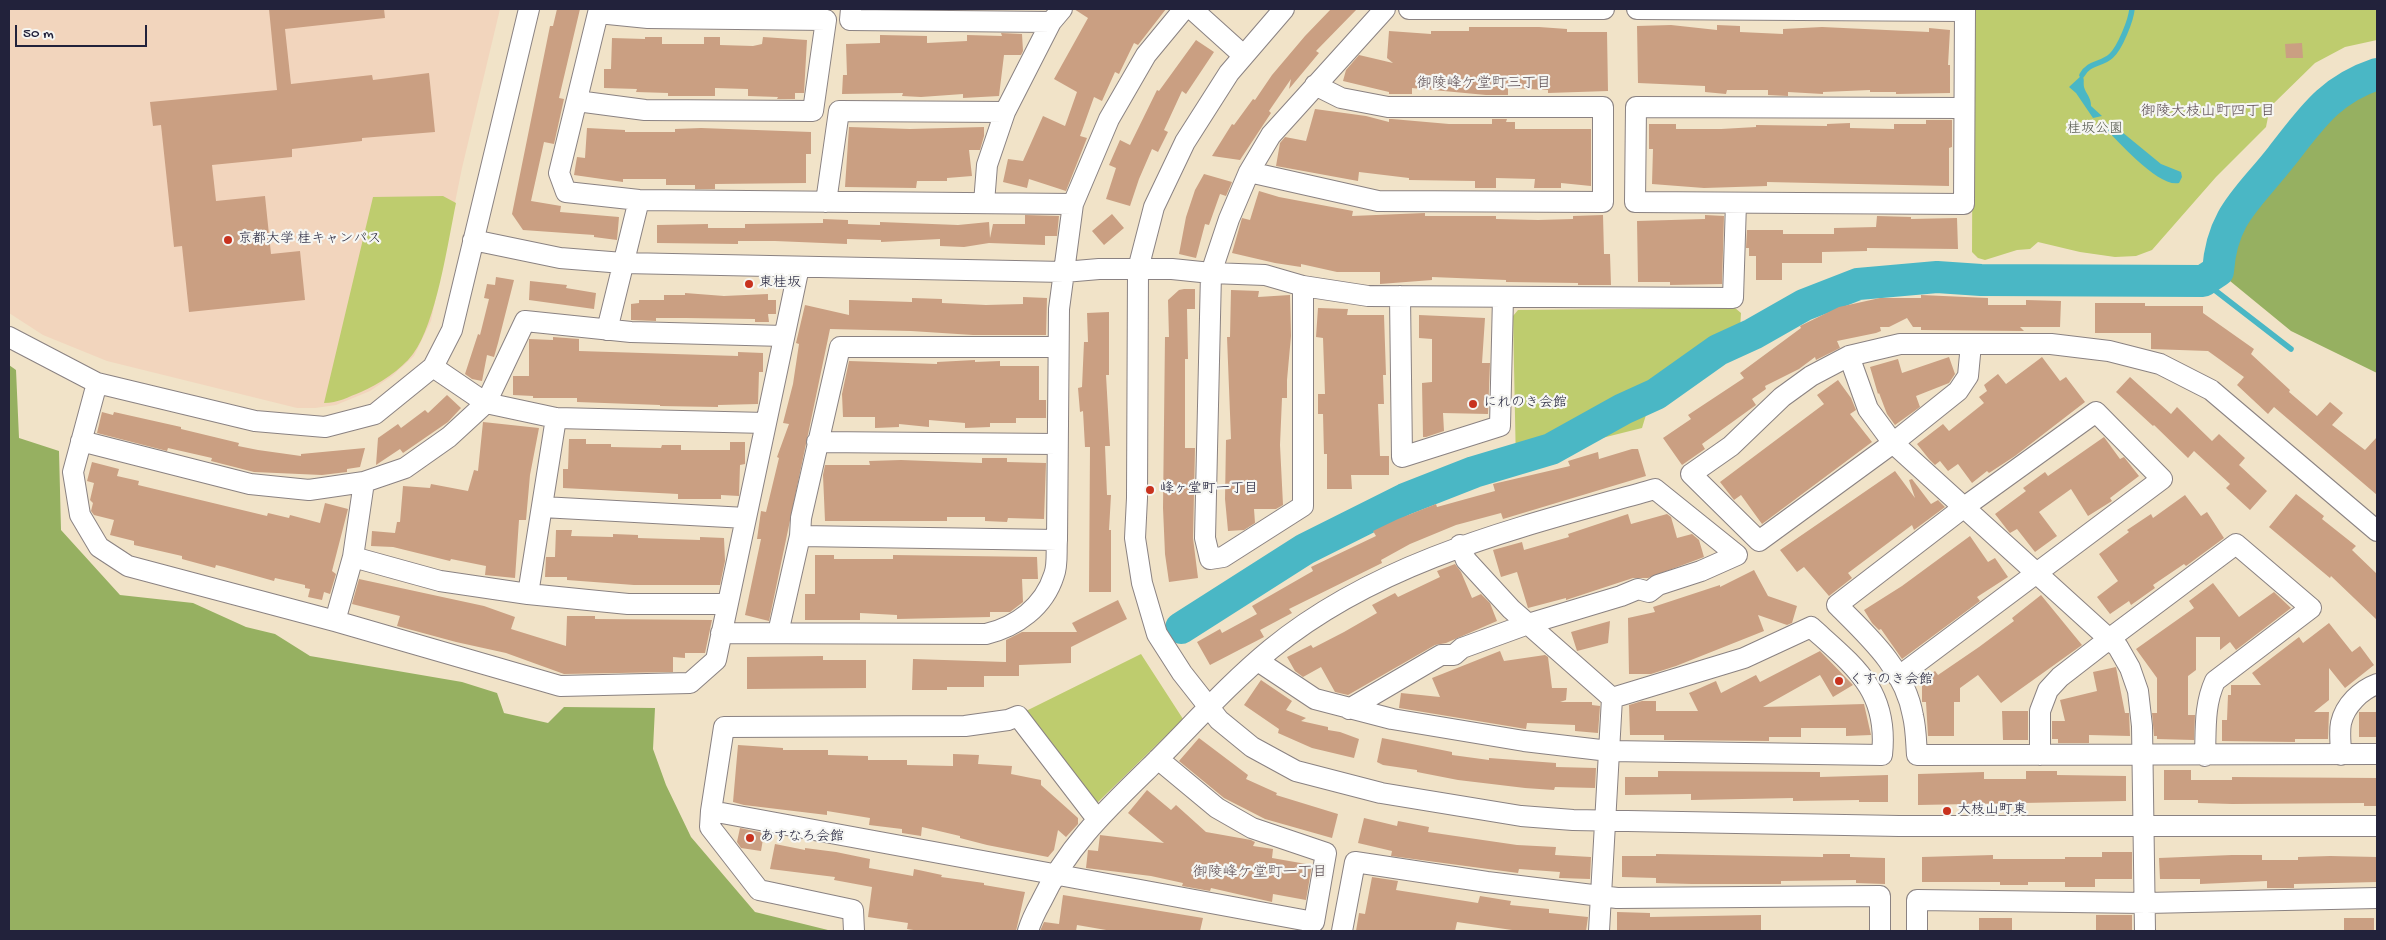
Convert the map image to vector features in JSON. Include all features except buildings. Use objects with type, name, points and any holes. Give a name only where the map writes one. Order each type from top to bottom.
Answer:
[{"type":"street","points":[[9,337],[97,383],[255,421],[325,427],[375,414],[433,367],[452,330],[529,9]]},
{"type":"street","points":[[852,9],[850,20],[1056,16],[1005,112],[987,165],[984,203]]},
{"type":"street","points":[[721,633],[986,634],[1002,631],[1029,614],[1043,598],[1055,575],[1059,309],[1074,204],[1109,119],[1146,56],[1184,9]]},
{"type":"street","points":[[1192,9],[1243,55]]},
{"type":"street","points":[[1284,9],[1243,55],[1206,106],[1185,142],[1154,207],[1138,269],[1138,480],[1135,538],[1142,583],[1157,634],[1182,673],[1210,705],[1219,720],[1252,746],[1296,771],[1381,793],[1521,816],[1605,822],[2144,828],[2377,826]]},
{"type":"street","points":[[1302,286],[1303,506],[1223,557],[1210,559],[1204,538],[1211,273],[1228,219],[1249,172],[1271,135],[1385,9]]},
{"type":"street","points":[[1409,9],[1604,9]]},
{"type":"street","points":[[1637,9],[1965,10],[1964,204],[1635,202],[1636,107],[1964,108]]},
{"type":"street","points":[[577,101],[645,110],[813,111],[826,20],[648,18],[599,11],[559,173],[566,192],[639,200],[1074,204]]},
{"type":"street","points":[[1249,172],[1378,200],[1603,202],[1603,107],[1388,107],[1341,98],[1315,85]]},
{"type":"street","points":[[826,202],[839,111],[1005,112]]},
{"type":"street","points":[[607,330],[639,200]]},
{"type":"street","points":[[473,240],[560,258],[623,263],[1064,272],[1172,269],[1265,275],[1302,286],[1352,294],[1734,298],[1736,203]]},
{"type":"street","points":[[97,383],[73,472],[80,515],[99,547],[128,566],[335,621],[560,686],[690,683],[716,660],[799,267]]},
{"type":"street","points":[[1400,296],[1402,457],[1500,426],[1503,297]]},
{"type":"street","points":[[81,440],[250,484],[309,490],[364,482],[405,468],[449,437],[486,403],[525,321],[607,330],[784,336]]},
{"type":"street","points":[[1972,344],[1968,376],[1958,391],[1893,444],[1759,541],[1691,474],[1731,446],[1796,386],[1849,356],[1900,344],[1972,344],[2051,344],[2079,346],[2109,351],[2160,364],[2211,390],[2377,531]]},
{"type":"street","points":[[778,633],[800,536],[800,518],[840,347],[1058,347]]},
{"type":"street","points":[[1849,356],[1868,409],[1893,444],[2118,647],[2130,668],[2138,691],[2142,726],[2146,931]]},
{"type":"street","points":[[433,367],[486,403],[556,418],[766,423]]},
{"type":"street","points":[[1898,677],[2162,479],[2096,412],[1964,508],[1837,605],[1872,638],[1885,654],[1898,677],[1913,715],[1917,755],[2205,756],[2377,754]]},
{"type":"street","points":[[528,594],[556,418]]},
{"type":"street","points":[[817,442],[1057,444]]},
{"type":"street","points":[[335,621],[353,557],[364,482]]},
{"type":"street","points":[[1028,931],[1054,874],[1096,819],[1158,760],[1210,705],[1258,661],[1320,613],[1380,580],[1460,546],[1655,488],[1737,555],[1701,571],[1658,585],[1649,592],[1638,589],[1621,596],[1528,624],[1462,648],[1454,655],[1441,655],[1349,709]]},
{"type":"street","points":[[542,507],[746,518]]},
{"type":"street","points":[[800,536],[1057,540]]},
{"type":"street","points":[[2040,755],[2040,711],[2048,690],[2060,677],[2236,544],[2311,608],[2215,681],[2208,697],[2205,756]]},
{"type":"street","points":[[1460,546],[1466,560],[1528,624],[1612,698]]},
{"type":"street","points":[[353,557],[440,581],[528,594],[628,604],[728,604]]},
{"type":"street","points":[[1258,661],[1315,699],[1392,719],[1458,731],[1609,751],[1882,755],[1884,737],[1878,708],[1864,678],[1853,664],[1811,626],[1744,658],[1612,698]]},
{"type":"street","points":[[2341,755],[2341,723],[2350,704],[2365,689],[2377,684]]},
{"type":"street","points":[[1599,931],[1612,698]]},
{"type":"street","points":[[854,931],[853,910],[759,890],[710,827],[710,811],[724,727],[965,726],[1008,720],[1018,716],[1096,819]]},
{"type":"street","points":[[710,811],[1314,922],[1326,853],[1252,828],[1217,808],[1158,760]]},
{"type":"street","points":[[1342,931],[1355,862],[1601,897],[1880,896],[1880,931]]},
{"type":"street","points":[[1917,931],[1917,900],[2146,903],[2377,898]]},
{"type":"shaded area","name":"京都大学 桂キャンパス","points":[[9,9],[500,9],[462,168],[431,321],[414,356],[392,376],[370,391],[336,405],[297,408],[107,361],[43,335],[9,313]]},
{"type":"green space","name":"桂坂公園","points":[[1973,9],[2377,9],[2377,40],[2345,47],[2315,63],[2270,107],[2266,127],[2216,177],[2152,250],[2136,256],[2115,257],[2080,252],[2038,242],[2030,249],[2017,250],[1985,260],[1978,258],[1972,252]]},
{"type":"green space","points":[[2377,79],[2377,373],[2291,331],[2230,281],[2224,266],[2224,250],[2229,234],[2238,218],[2283,165],[2299,139],[2317,118],[2356,88]]},
{"type":"green space","points":[[443,196],[456,203],[435,303],[421,340],[413,354],[396,371],[368,389],[334,402],[324,403],[373,197]]},
{"type":"green space","points":[[1735,308],[1741,313],[1739,345],[1649,405],[1642,428],[1530,456],[1516,466],[1513,316],[1518,310]]},
{"type":"green space","points":[[9,365],[16,370],[19,438],[59,451],[61,530],[120,595],[193,603],[246,627],[275,634],[310,656],[462,682],[497,693],[504,713],[548,723],[564,707],[655,708],[653,749],[666,785],[691,837],[755,912],[832,931],[9,931]]},
{"type":"green space","points":[[1141,654],[1183,719],[1097,803],[1024,712]]},
{"type":"water","points":[[2082,75],[2091,106],[2102,116],[2093,118],[2076,93],[2069,87]]},
{"type":"water","points":[[2111,123],[2161,164],[2181,172],[2182,177],[2179,183],[2171,183],[2161,178],[2139,162],[2104,127]]},
{"type":"waterway","points":[[2082,75],[2088,68],[2111,56],[2118,47],[2130,20],[2132,9]]},
{"type":"waterway","points":[[1181,628],[1305,549],[1405,499],[1474,472],[1551,449],[1623,409],[1656,394],[1718,350],[1753,334],[1804,305],[1858,284],[1937,277],[1981,280],[2203,281],[2218,271],[2225,235],[2239,208],[2312,118],[2333,97],[2346,88],[2377,74]]},
{"type":"waterway","points":[[2203,281],[2291,349]]},
{"type":"place","name":"京都大学 桂キャンパス","points":[[228,240]]},
{"type":"place","name":"東桂坂","points":[[749,284]]},
{"type":"place","name":"にれのき会館","points":[[1473,404]]},
{"type":"place","name":"峰ヶ堂町一丁目","points":[[1150,490]]},
{"type":"place","name":"くすのき会館","points":[[1839,681]]},
{"type":"place","name":"大枝山町東","points":[[1947,811]]},
{"type":"place","name":"あすなろ会館","points":[[750,838]]},
{"type":"district","name":"御陵峰ケ堂町三丁目","points":[[1484,85]]},
{"type":"district","name":"御陵大枝山町四丁目","points":[[2208,113]]},
{"type":"district","name":"御陵峰ケ堂町一丁目","points":[[1260,874]]}]
